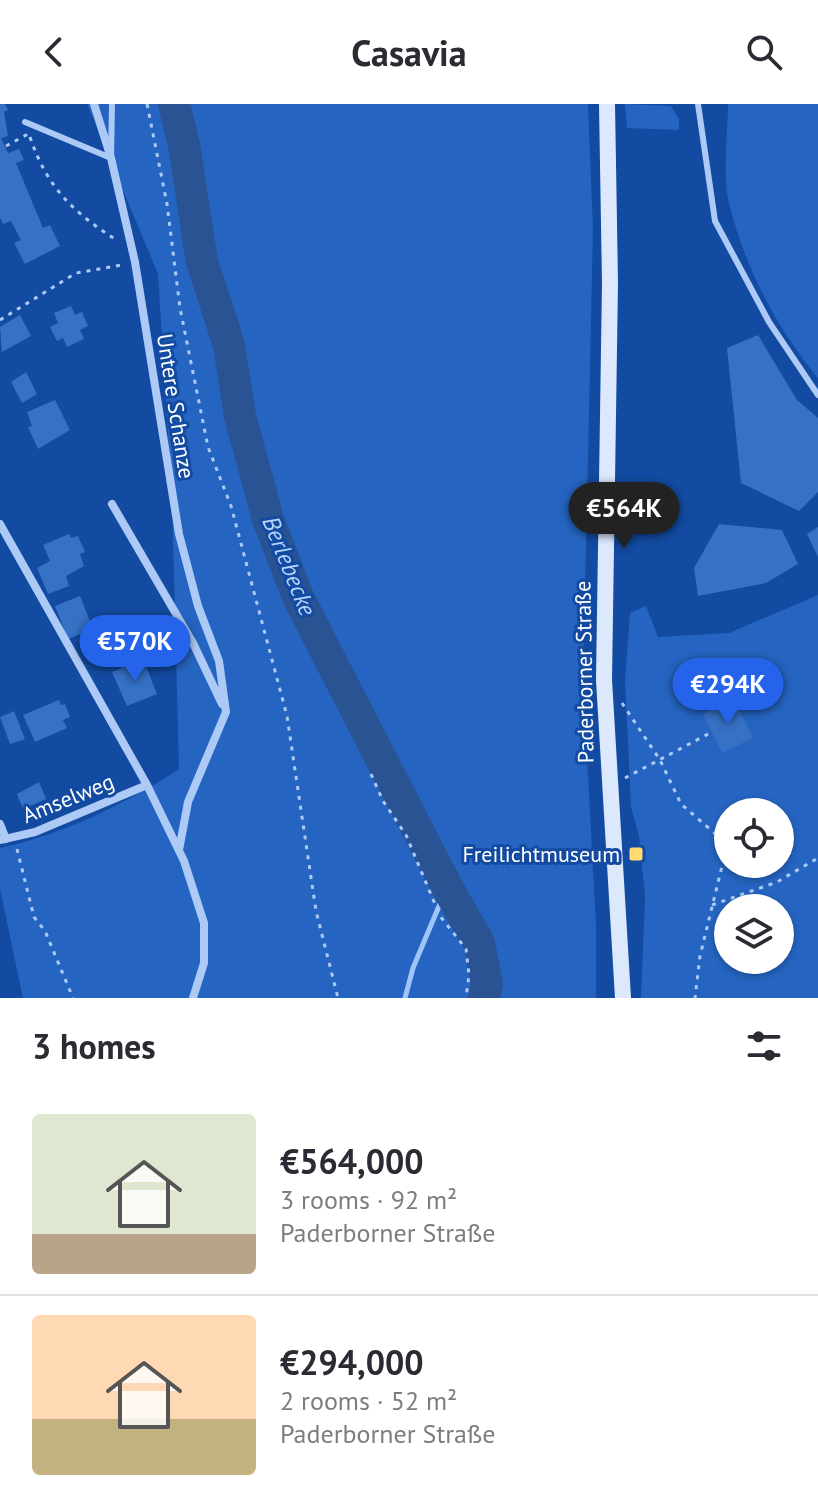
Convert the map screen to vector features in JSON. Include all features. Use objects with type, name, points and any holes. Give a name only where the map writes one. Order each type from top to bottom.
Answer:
[{"type":"main road","name":"Paderborner Straße","points":[[607,104],[610,283],[603,611],[608,787],[623,998]]},
{"type":"street","name":"Untere Schanze","points":[[94,104],[111,158],[135,262],[179,534],[198,606],[219,661],[226,712]]},
{"type":"street","points":[[112,504],[193,643],[226,712],[188,802],[179,850]]},
{"type":"street","points":[[0,524],[147,785],[179,850],[204,923],[204,963],[193,998]]},
{"type":"street","name":"Amselweg","points":[[7,839],[147,785]]},
{"type":"street","points":[[0,824],[7,839]]},
{"type":"lane","points":[[25,122],[111,158],[112,104]]},
{"type":"lane","points":[[698,104],[715,221],[769,322],[818,395]]},
{"type":"path","points":[[147,104],[167,204],[180,308],[208,447],[231,506],[287,716],[316,911],[338,998]]},
{"type":"path","points":[[25,122],[39,164],[78,215],[130,249]]},
{"type":"path","points":[[6,146],[29,134]]},
{"type":"path","points":[[0,320],[76,273],[135,262]]},
{"type":"path","points":[[620,700],[660,760],[681,804],[719,837],[725,854],[700,956],[695,998]]},
{"type":"path","points":[[608,787],[710,733]]},
{"type":"path","points":[[371,774],[419,860],[440,916],[466,949],[466,998]]},
{"type":"path","points":[[7,839],[34,917],[45,931],[73,998]]},
{"type":"path","points":[[712,905],[777,882],[818,858]]},
{"type":"shaded area","points":[[87,104],[588,104],[593,230],[583,681],[596,925],[596,998],[23,998],[0,889],[0,848],[23,843],[93,816],[139,794],[179,769],[172,498],[158,274]]},
{"type":"shaded area","points":[[625,104],[671,106],[679,119],[679,130],[627,128]]},
{"type":"shaded area","points":[[728,104],[818,104],[818,378],[776,318],[753,273],[735,227],[726,180]]},
{"type":"shaded area","points":[[818,595],[818,998],[641,998],[645,896],[639,836],[631,807],[625,680],[630,613],[646,606],[658,637],[729,633]]},
{"type":"building","points":[[0,104],[5,104],[8,110],[4,112],[8,136],[1,138],[8,153],[19,149],[24,160],[16,163],[43,228],[50,225],[60,246],[25,264],[14,243],[21,240],[11,221],[3,224],[0,217]]},
{"type":"building","points":[[71,306],[75,315],[82,312],[88,326],[80,330],[84,339],[67,347],[63,338],[57,341],[50,327],[58,323],[54,313]]},
{"type":"building","points":[[20,315],[31,336],[2,352],[0,327]]},
{"type":"building","points":[[758,335],[797,400],[818,418],[818,492],[799,511],[741,483],[727,348]]},
{"type":"building","points":[[26,372],[37,394],[22,403],[11,382]]},
{"type":"building","points":[[55,400],[70,430],[38,449],[28,427],[32,426],[27,412]]},
{"type":"building","points":[[719,524],[782,530],[798,564],[766,583],[698,596],[694,568]]},
{"type":"building","points":[[818,527],[818,557],[807,534]]},
{"type":"building","points":[[69,534],[71,538],[78,536],[85,552],[80,554],[84,566],[66,576],[69,586],[48,594],[37,568],[50,561],[43,545]]},
{"type":"building","points":[[80,596],[93,629],[68,639],[55,606]]},
{"type":"building","points":[[143,659],[157,694],[127,706],[112,672]]},
{"type":"building","points":[[734,699],[753,738],[722,753],[703,714]]},
{"type":"building","points":[[59,700],[61,705],[65,704],[70,717],[63,720],[67,728],[35,742],[23,715]]},
{"type":"building","points":[[14,711],[25,739],[10,744],[0,717]]},
{"type":"building","points":[[39,782],[46,799],[23,809],[17,794]]},
{"type":"waterway","name":"Berlebecke","points":[[174,104],[184,145],[202,262],[229,345],[240,416],[268,519],[298,597],[479,943],[487,984],[484,998]]},
{"type":"waterway","points":[[405,998],[413,968],[447,887]]},
{"type":"place","name":"Freilichtmuseum","points":[[636,854]]}]
